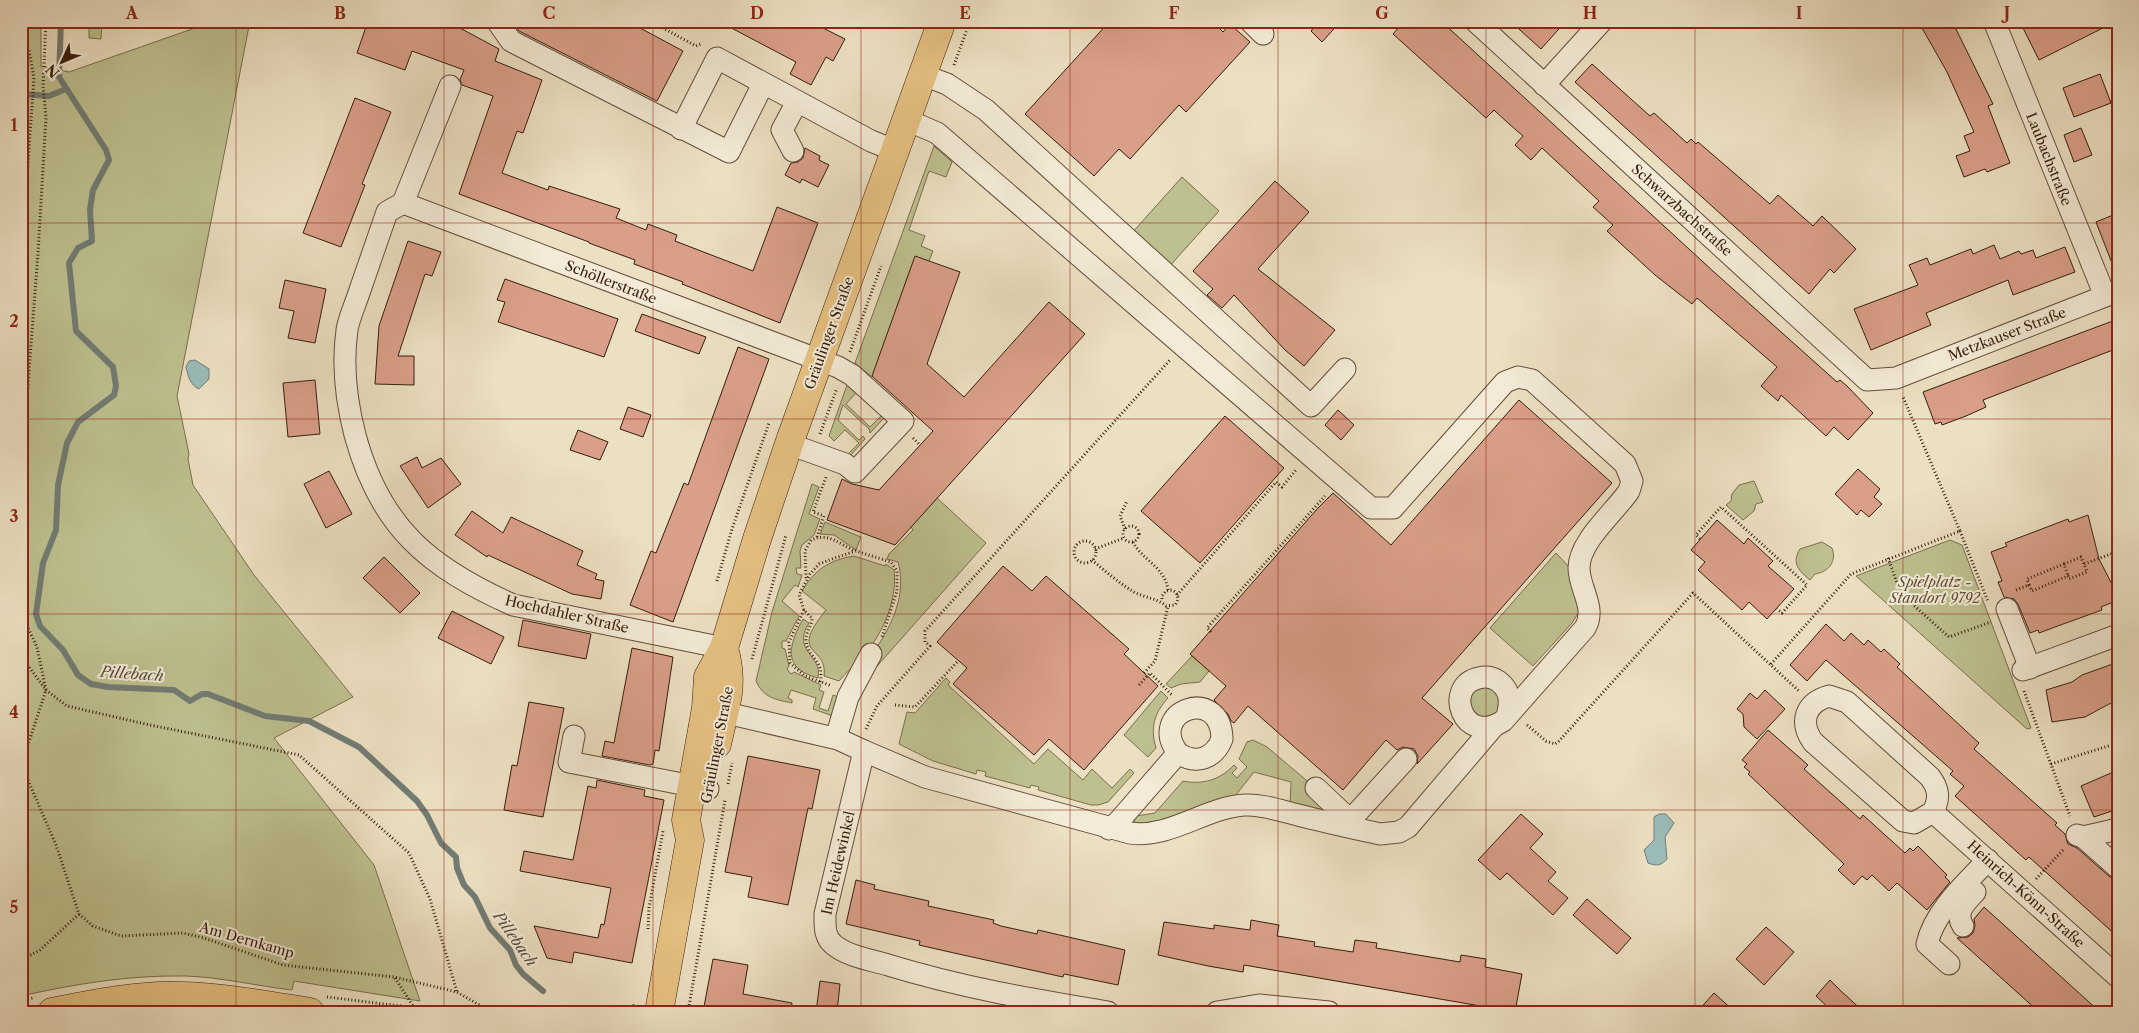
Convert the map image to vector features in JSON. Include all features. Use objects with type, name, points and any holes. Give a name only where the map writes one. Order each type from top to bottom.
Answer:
[{"type":"main road","name":"Gräulinger Straße","points":[[659,1012],[690,840],[700,826],[713,791],[715,710],[729,695],[730,670],[724,648],[757,538],[789,444],[942,21]]},
{"type":"main road","points":[[52,1012],[121,998],[198,996],[310,1012]]},
{"type":"street","points":[[497,21],[511,41],[729,152],[763,84]]},
{"type":"street","name":"Schwarzbachstraße","points":[[1475,21],[1867,380],[1896,378]]},
{"type":"street","points":[[1544,84],[1602,21]]},
{"type":"street","name":"Laubachstraße","points":[[1994,21],[2111,293]]},
{"type":"street","points":[[681,129],[717,58],[797,102],[896,151]]},
{"type":"street","points":[[923,75],[947,84],[986,110],[1311,406],[1345,369]]},
{"type":"street","name":"Hochdahler Straße","points":[[450,86],[403,203],[387,212],[348,328],[344,361],[350,418],[367,473],[381,504],[401,530],[446,569],[481,591],[513,605],[724,648]]},
{"type":"street","points":[[793,151],[782,130],[797,102]]},
{"type":"street","points":[[715,710],[836,738],[925,777],[1140,835],[1158,832],[1224,809],[1245,805],[1347,823],[1380,834],[1399,832],[1408,827],[1501,719],[1589,622],[1588,606],[1579,568],[1581,560],[1591,540],[1630,491],[1632,481],[1625,464],[1532,380],[1518,377],[1505,382],[1393,508],[1372,508],[937,133],[907,120]]},
{"type":"street","name":"Schöllerstraße","points":[[403,203],[819,360],[852,375],[903,421],[855,472],[845,464],[832,459]]},
{"type":"street","name":"Metzkauser Straße","points":[[1896,378],[2111,293]]},
{"type":"street","points":[[789,444],[832,459]]},
{"type":"street","points":[[2000,604],[2025,675],[2118,634]]},
{"type":"street","points":[[836,738],[848,697],[871,654]]},
{"type":"street","points":[[1485,677],[1495,679],[1503,684],[1509,698],[1501,719],[1484,728],[1474,726],[1451,710],[1467,684],[1475,679],[1485,677]]},
{"type":"street","points":[[1829,696],[1847,702],[1930,777],[1936,786],[1938,795],[1933,812],[1914,823],[1904,822],[1895,816],[1813,742],[1804,723],[1806,713],[1811,704],[1829,696]]},
{"type":"street","points":[[1187,709],[1204,709],[1212,713],[1218,720],[1222,739],[1212,755],[1204,759],[1195,760],[1178,753],[1172,746],[1170,729],[1179,714],[1187,709]]},
{"type":"street","points":[[574,736],[569,762],[713,791]]},
{"type":"street","name":"Im Heidewinkel","points":[[860,750],[825,914],[825,929],[829,941],[839,949],[928,977],[1028,1000],[1108,1012]]},
{"type":"street","points":[[1109,828],[1118,822],[1178,753]]},
{"type":"street","points":[[1347,823],[1406,759]]},
{"type":"street","points":[[1316,788],[1347,823]]},
{"type":"street","name":"Heinrich-Könn-Straße","points":[[1933,812],[2118,977]]},
{"type":"street","points":[[2080,836],[2118,829]]},
{"type":"street","points":[[2080,836],[2118,868]]},
{"type":"street","points":[[1963,926],[1959,918],[1960,910],[1992,864]]},
{"type":"street","points":[[1949,964],[1927,944],[1929,931],[1952,900],[1992,864]]},
{"type":"street","points":[[1217,1012],[1259,1005],[1329,1012]]},
{"type":"path","points":[[21,563],[26,498],[26,410],[46,117],[43,86],[46,21]]},
{"type":"path","points":[[21,35],[29,50],[33,85],[21,260]]},
{"type":"path","points":[[860,750],[877,706],[930,646],[925,642],[925,631],[1183,345]]},
{"type":"path","points":[[1772,664],[1852,574],[1888,558],[1960,531],[1896,378]]},
{"type":"path","points":[[1168,606],[1176,603],[1177,595],[1276,482],[1282,487],[1310,455]]},
{"type":"path","points":[[817,537],[824,516],[814,512],[832,459]]},
{"type":"path","points":[[1211,632],[1207,628],[1339,480]]},
{"type":"path","points":[[1124,538],[1125,529],[1120,516],[1127,501]]},
{"type":"path","points":[[1700,539],[1696,535],[1721,507],[1807,585],[1782,613],[1777,608]]},
{"type":"path","points":[[1125,529],[1130,527],[1138,531],[1138,537],[1133,542]]},
{"type":"path","points":[[806,578],[805,551],[807,544],[817,537],[831,537],[856,552],[891,562],[897,571],[897,591],[888,620],[871,654]]},
{"type":"path","points":[[1124,538],[1128,542],[1133,542],[1142,555],[1163,575],[1168,590]]},
{"type":"path","points":[[1095,549],[1124,538]]},
{"type":"path","points":[[1092,560],[1095,549],[1091,543],[1083,541],[1078,544],[1074,551],[1075,556],[1080,562],[1092,560],[1128,588],[1140,595],[1162,601],[1168,606]]},
{"type":"path","points":[[820,682],[822,670],[807,646],[806,638],[812,624],[812,618],[804,610],[799,594],[806,578],[819,564],[856,552]]},
{"type":"path","points":[[2084,564],[2111,554],[2118,572]]},
{"type":"path","points":[[2064,564],[2068,576],[2069,579],[2087,572],[2081,557],[2027,579],[2032,591],[2068,576]]},
{"type":"path","points":[[1888,558],[1901,594],[1949,637],[2030,585]]},
{"type":"path","points":[[1162,601],[1162,594],[1168,590],[1174,591],[1177,595]]},
{"type":"path","points":[[1501,719],[1518,717],[1546,741],[1555,744],[1693,593],[1772,664],[1811,704]]},
{"type":"path","points":[[21,598],[27,626],[37,647],[46,690],[27,748],[21,756]]},
{"type":"path","points":[[1144,673],[1154,661],[1168,606]]},
{"type":"path","points":[[804,610],[790,642],[790,663],[796,670],[820,682],[837,687]]},
{"type":"path","points":[[21,656],[46,690],[67,706],[150,726],[299,755],[350,798],[364,814],[410,853],[430,898],[457,992]]},
{"type":"path","points":[[895,705],[915,707],[958,661]]},
{"type":"path","points":[[1139,685],[1150,673],[1187,709]]},
{"type":"path","points":[[2024,892],[2080,836],[2051,764],[2025,675]]},
{"type":"path","points":[[2051,764],[2118,743]]},
{"type":"path","points":[[688,1012],[713,791],[734,754]]},
{"type":"path","points":[[21,764],[56,845],[80,914],[40,950],[21,960]]},
{"type":"path","name":"Am Dernkamp","points":[[80,914],[93,926],[121,936],[183,933],[204,938],[283,965],[394,977],[457,992],[491,1012]]},
{"type":"path","points":[[394,977],[414,1006]]},
{"type":"green space","points":[[21,21],[41,21],[41,66],[69,72],[215,21],[250,21],[177,396],[189,454],[188,459],[193,485],[254,575],[353,697],[274,738],[374,865],[420,1001],[294,981],[292,990],[212,978],[185,976],[143,977],[102,981],[21,996],[21,158],[23,107]]},
{"type":"green space","points":[[89,21],[102,21],[101,39],[89,38]]},
{"type":"green space","points":[[934,146],[952,162],[946,177],[929,171],[909,230],[925,236],[921,246],[933,251],[929,261],[915,257],[872,377],[855,363]]},
{"type":"green space","points":[[1182,177],[1219,211],[1168,268],[1131,234]]},
{"type":"green space","points":[[847,385],[856,393],[846,404],[870,427],[881,416],[884,418],[870,433],[869,429],[843,405],[838,420],[859,440],[863,436],[865,439],[850,456],[848,454],[859,443],[845,430],[834,441],[829,436]]},
{"type":"green space","points":[[1754,481],[1763,502],[1756,504],[1754,511],[1743,520],[1726,505],[1731,501],[1732,494],[1739,485]]},
{"type":"green space","points":[[812,484],[819,487],[809,514],[820,519],[814,535],[802,545],[800,551],[801,568],[796,568],[797,574],[802,575],[798,587],[795,585],[782,601],[799,616],[786,641],[782,641],[782,648],[785,649],[789,666],[787,669],[791,674],[794,672],[821,685],[819,690],[824,692],[819,708],[828,711],[833,695],[838,697],[874,651],[884,635],[899,599],[901,581],[898,562],[887,559],[889,554],[913,530],[911,527],[937,498],[986,543],[833,716],[813,709],[816,698],[791,690],[788,698],[792,700],[792,703],[780,700],[770,697],[762,691],[756,681],[772,612]]},
{"type":"green space","points":[[825,522],[861,537],[856,550],[834,535],[820,534]]},
{"type":"green space","name":"Spielplatz - Standort 9792","points":[[1950,540],[1962,545],[2031,728],[2027,729],[1856,576]]},
{"type":"green space","points":[[1822,542],[1832,548],[1833,561],[1828,568],[1815,574],[1810,580],[1796,563],[1797,554],[1800,549]]},
{"type":"green space","points":[[1556,553],[1570,568],[1582,607],[1572,623],[1533,666],[1490,628]]},
{"type":"green space","points":[[854,556],[885,566],[886,564],[894,570],[895,582],[891,606],[875,640],[861,659],[839,681],[824,676],[824,666],[821,659],[809,644],[815,625],[826,610],[802,591],[818,571],[830,563]]},
{"type":"green space","points":[[803,619],[809,623],[804,633],[805,647],[816,663],[818,678],[806,674],[793,662],[792,646]]},
{"type":"green space","points":[[1192,656],[1209,671],[1200,682],[1181,684],[1171,688],[1166,684]]},
{"type":"green space","points":[[946,678],[950,682],[948,685],[1034,764],[1048,749],[1083,780],[1092,769],[1112,788],[1130,769],[1134,773],[1108,802],[1091,805],[1038,790],[1039,787],[1031,785],[1030,788],[985,776],[986,772],[977,770],[976,774],[933,761],[899,744],[907,712],[915,713]]},
{"type":"green space","points":[[1490,687],[1500,697],[1498,711],[1491,718],[1476,717],[1468,700],[1476,688]]},
{"type":"green space","points":[[1161,691],[1168,698],[1156,715],[1153,734],[1156,748],[1148,757],[1124,735]]},
{"type":"green space","points":[[1253,740],[1267,747],[1312,785],[1325,811],[1290,807],[1291,782],[1254,772],[1235,796],[1152,824],[1134,823],[1136,816],[1155,813],[1183,781],[1204,782],[1211,780],[1217,778],[1234,765],[1237,768],[1232,773],[1237,778],[1247,767],[1239,759],[1247,742]]},
{"type":"water","points":[[195,360],[209,369],[209,379],[199,389],[191,383],[186,367],[189,361]]},
{"type":"water","points":[[1659,814],[1666,814],[1674,823],[1665,837],[1667,859],[1663,863],[1656,865],[1648,863],[1644,850],[1654,840],[1654,817]]},
{"type":"building","points":[[368,21],[447,21],[499,49],[495,61],[542,80],[523,133],[517,131],[502,173],[548,190],[549,186],[620,209],[616,218],[646,230],[648,224],[677,235],[675,241],[753,271],[777,207],[818,223],[780,323],[682,284],[683,282],[634,264],[635,260],[459,194],[493,96],[462,85],[460,80],[464,70],[412,51],[405,70],[357,53]]},
{"type":"building","points":[[512,21],[627,21],[683,51],[657,101],[519,31]]},
{"type":"building","points":[[718,21],[809,21],[845,39],[833,61],[826,57],[811,85],[790,74],[796,62]]},
{"type":"building","points":[[1110,21],[1212,21],[1223,32],[1230,24],[1250,42],[1186,112],[1179,105],[1130,159],[1119,149],[1094,176],[1025,114]]},
{"type":"building","points":[[1319,21],[1341,21],[1322,42],[1311,31]]},
{"type":"building","points":[[1404,21],[1441,21],[1714,272],[1837,382],[1840,380],[1847,386],[1873,413],[1848,440],[1834,427],[1826,436],[1781,395],[1778,401],[1761,386],[1777,367],[1697,298],[1692,304],[1655,275],[1607,231],[1613,225],[1593,207],[1599,201],[1542,148],[1531,160],[1515,145],[1523,136],[1494,110],[1486,118],[1393,34]]},
{"type":"building","points":[[1510,21],[1566,21],[1541,49]]},
{"type":"building","points":[[1918,21],[1952,21],[1993,104],[1988,106],[2010,163],[1987,172],[1985,169],[1964,177],[1956,156],[1970,151],[1964,136],[1974,132],[1947,72]]},
{"type":"building","points":[[2037,21],[2117,21],[2039,60],[2023,28]]},
{"type":"building","points":[[1592,64],[1650,116],[1654,113],[1687,143],[1691,139],[1696,144],[1698,142],[1770,204],[1778,195],[1813,226],[1822,216],[1856,249],[1834,273],[1830,269],[1809,294],[1575,82]]},
{"type":"building","points":[[2100,74],[2111,103],[2074,117],[2063,88]]},
{"type":"building","points":[[355,98],[391,112],[362,184],[365,185],[341,247],[303,233]]},
{"type":"building","points":[[2081,128],[2092,155],[2074,162],[2064,135]]},
{"type":"building","points":[[805,148],[820,156],[819,160],[829,165],[818,187],[802,179],[800,183],[785,175],[791,163],[798,162],[803,158]]},
{"type":"building","points":[[1275,181],[1309,212],[1258,269],[1335,330],[1304,366],[1285,350],[1234,295],[1222,308],[1207,295],[1213,289],[1193,271]]},
{"type":"building","points":[[2113,215],[2118,228],[2117,276],[2096,222]]},
{"type":"building","points":[[408,241],[441,252],[432,276],[425,274],[398,356],[414,356],[414,385],[375,384],[379,326]]},
{"type":"building","points":[[1994,245],[2000,259],[2019,251],[2021,254],[2033,250],[2036,258],[2065,247],[2075,272],[2013,295],[2008,280],[1926,313],[1931,325],[1871,350],[1854,309],[1918,285],[1909,265],[1927,258],[1930,265],[1971,249],[1973,254]]},
{"type":"building","points":[[915,256],[960,272],[927,364],[964,397],[1049,302],[1085,334],[895,545],[827,520],[842,479],[852,484],[879,490],[933,431],[872,376]]},
{"type":"building","points":[[505,279],[618,319],[604,357],[498,322],[505,302],[497,300]]},
{"type":"building","points":[[285,280],[326,289],[315,343],[288,338],[294,311],[279,308]]},
{"type":"building","points":[[642,314],[706,337],[699,354],[635,331]]},
{"type":"building","points":[[2118,319],[2118,348],[1983,400],[1986,407],[1966,416],[1942,425],[1941,422],[1935,424],[1923,392]]},
{"type":"building","points":[[738,347],[769,359],[673,622],[630,605],[651,551],[656,553],[684,483],[688,485]]},
{"type":"building","points":[[315,380],[320,434],[288,437],[283,383]]},
{"type":"building","points":[[1519,400],[1612,483],[1422,698],[1453,724],[1417,764],[1418,756],[1414,749],[1403,747],[1397,750],[1386,740],[1343,790],[1248,706],[1234,723],[1231,721],[1228,714],[1214,700],[1226,686],[1190,654],[1317,509],[1333,493],[1391,545]]},
{"type":"building","points":[[628,407],[651,415],[643,437],[620,429]]},
{"type":"building","points":[[1338,410],[1354,425],[1341,440],[1325,425]]},
{"type":"building","points":[[1225,416],[1284,468],[1200,563],[1141,511]]},
{"type":"building","points":[[578,430],[608,442],[600,460],[570,450]]},
{"type":"building","points":[[417,457],[422,468],[441,458],[461,484],[428,508],[400,466]]},
{"type":"building","points":[[1858,469],[1880,489],[1874,497],[1882,504],[1869,517],[1861,510],[1857,515],[1835,494]]},
{"type":"building","points":[[329,471],[352,514],[326,528],[304,484]]},
{"type":"building","points":[[472,511],[503,533],[511,517],[583,551],[577,565],[597,574],[595,579],[604,581],[601,599],[572,594],[488,555],[487,557],[455,535]]},
{"type":"building","points":[[2088,515],[2099,559],[2118,596],[2118,600],[2101,607],[2102,610],[2039,633],[2038,630],[2030,633],[2018,604],[2014,599],[2004,597],[1998,582],[2002,581],[1991,552],[2007,546],[2005,543],[2068,519],[2069,522]]},
{"type":"building","points":[[1717,520],[1744,544],[1748,538],[1773,561],[1768,566],[1794,589],[1767,619],[1749,602],[1742,610],[1698,570],[1705,562],[1691,550]]},
{"type":"building","points":[[384,557],[420,593],[400,613],[363,578]]},
{"type":"building","points":[[1003,566],[1032,591],[1046,576],[1129,649],[1124,654],[1158,686],[1084,770],[1049,739],[1034,755],[953,684],[967,668],[937,642]]},
{"type":"building","points":[[452,611],[504,637],[491,664],[438,638]]},
{"type":"building","points":[[523,620],[591,634],[586,659],[518,646]]},
{"type":"building","points":[[1826,624],[1844,641],[1851,633],[1864,645],[1868,640],[1881,652],[1884,649],[1900,664],[1897,667],[1979,743],[1974,749],[2057,823],[2055,825],[2065,834],[2068,844],[2077,848],[2110,877],[2118,881],[2118,937],[2029,857],[2026,860],[1955,796],[1964,786],[1950,774],[1953,771],[1826,660],[1807,681],[1790,665]]},
{"type":"building","points":[[632,648],[673,657],[659,751],[655,750],[653,764],[650,765],[602,756],[605,741],[614,743]]},
{"type":"building","points":[[2118,662],[2118,702],[2109,704],[2085,717],[2052,722],[2046,690],[2072,682],[2082,675]]},
{"type":"building","points":[[1765,690],[1785,709],[1757,739],[1744,727],[1743,714],[1737,709],[1750,693],[1757,699]]},
{"type":"building","points":[[529,702],[564,708],[543,817],[504,810],[512,765],[517,766]]},
{"type":"building","points":[[1768,730],[1808,765],[1804,769],[1860,819],[1863,815],[1905,853],[1910,848],[1913,851],[1918,846],[1947,875],[1945,877],[1950,882],[1927,910],[1897,883],[1889,891],[1872,875],[1867,880],[1862,876],[1854,885],[1838,870],[1844,864],[1748,774],[1750,772],[1744,767],[1747,764],[1742,760]]},
{"type":"building","points":[[748,756],[820,770],[812,809],[808,808],[788,905],[748,897],[752,877],[725,872]]},
{"type":"building","points":[[2118,770],[2118,809],[2094,817],[2081,786]]},
{"type":"building","points":[[597,780],[645,790],[644,796],[664,800],[632,963],[574,952],[572,963],[547,958],[534,926],[598,938],[601,924],[604,925],[611,888],[520,871],[524,851],[573,860],[588,786],[596,788]]},
{"type":"building","points":[[1521,814],[1543,834],[1530,848],[1556,872],[1548,881],[1568,898],[1553,915],[1507,873],[1500,880],[1478,860]]},
{"type":"building","points":[[856,880],[875,885],[874,889],[929,901],[928,906],[994,920],[993,923],[1001,926],[1037,934],[1038,930],[1125,950],[1118,985],[1064,974],[1063,977],[963,955],[919,945],[920,941],[846,924]]},
{"type":"building","points":[[1587,899],[1631,938],[1617,954],[1573,915]]},
{"type":"building","points":[[1984,907],[2100,1012],[2039,1012],[1957,938],[1968,937],[1973,933],[1974,919]]},
{"type":"building","points":[[1251,920],[1279,925],[1277,936],[1315,942],[1314,946],[1353,952],[1355,940],[1377,943],[1376,948],[1460,962],[1461,955],[1486,959],[1485,967],[1522,974],[1515,1012],[1244,965],[1243,972],[1158,955],[1164,922],[1214,929],[1214,925],[1250,930]]},
{"type":"building","points":[[1766,927],[1794,952],[1764,985],[1736,959]]},
{"type":"building","points":[[713,959],[748,965],[743,994],[792,1003],[791,1012],[703,1012]]},
{"type":"building","points":[[1830,980],[1864,1012],[1833,1012],[1816,996]]},
{"type":"building","points":[[820,981],[840,984],[837,1012],[816,1012]]},
{"type":"building","points":[[1714,993],[1735,1012],[1697,1012]]},
{"type":"waterway","name":"Pillebach","points":[[61,21],[59,77],[106,150],[109,160],[93,190],[90,210],[92,241],[78,248],[69,263],[76,331],[113,367],[116,386],[114,395],[78,422],[67,443],[58,485],[56,530],[43,563],[36,614],[40,626],[63,650],[78,675],[91,684],[108,687],[174,690],[190,701],[202,694],[208,694],[265,716],[309,721],[359,747],[417,801],[427,815],[441,843],[456,857],[457,868],[464,885],[475,897],[490,928],[510,950],[516,965],[523,974],[543,991]]},
{"type":"waterway","points":[[22,94],[49,96],[66,89]]}]
